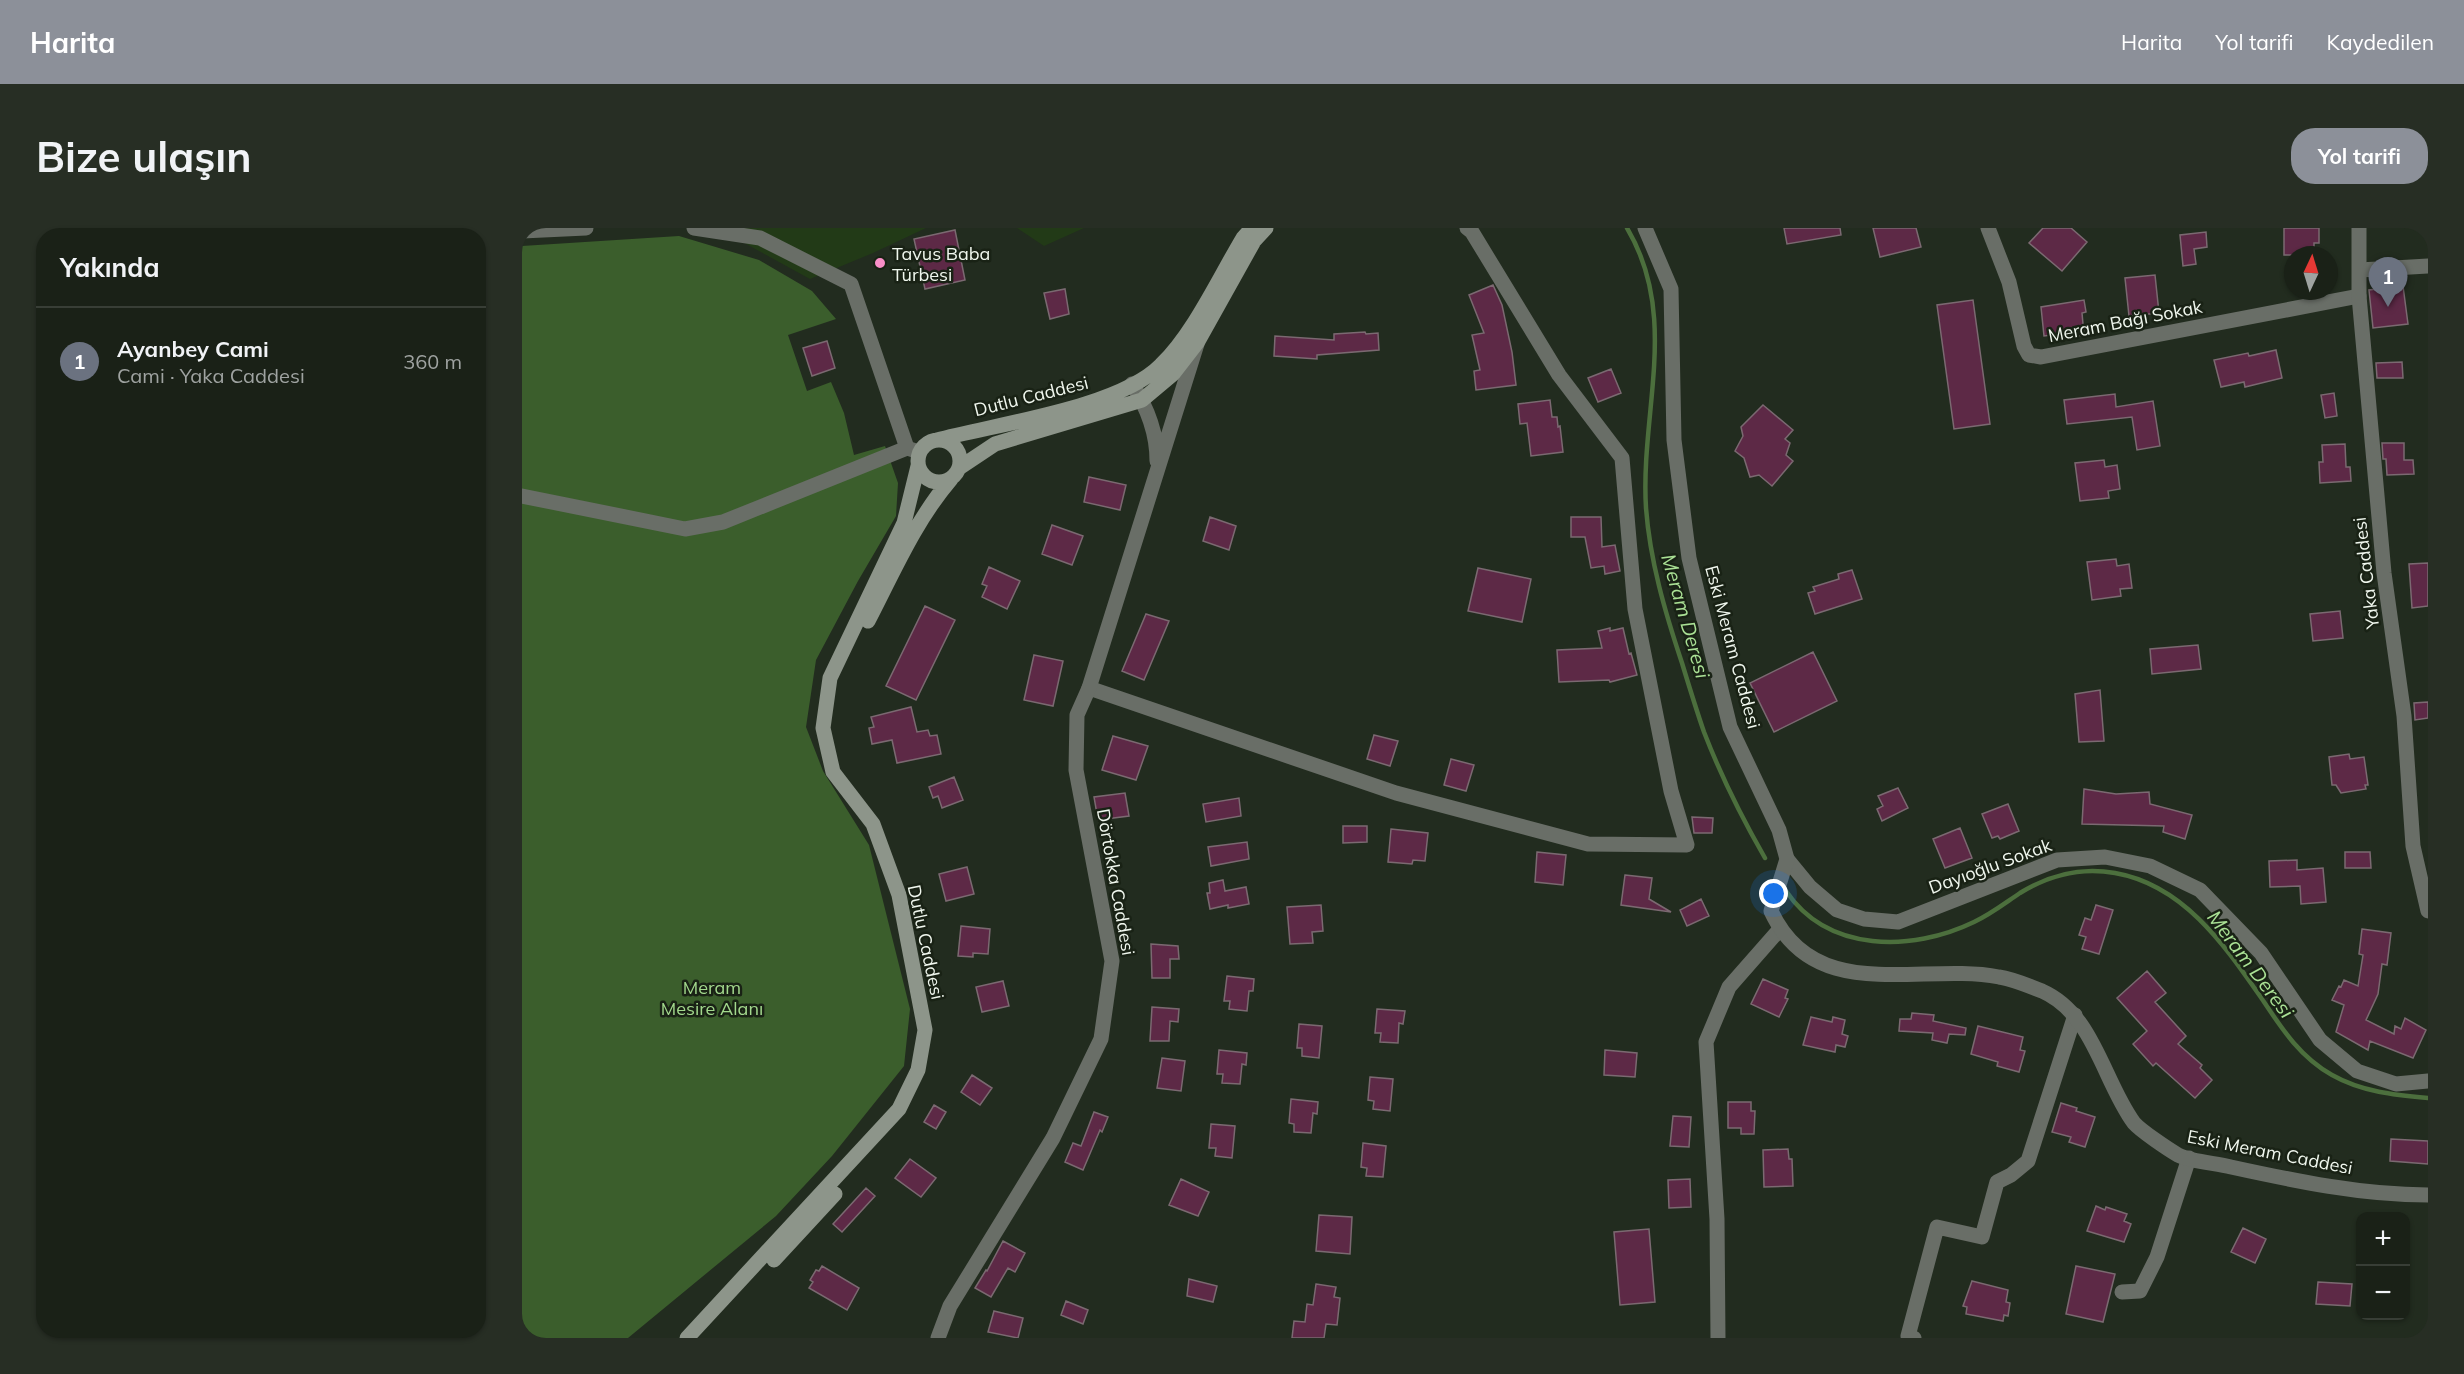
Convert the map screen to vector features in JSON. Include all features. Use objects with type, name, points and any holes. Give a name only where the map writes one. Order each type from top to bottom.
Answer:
[{"type":"main road","name":"Dutlu Caddesi","points":[[937,440],[1103,399],[1151,375],[1181,342],[1243,238],[1252,228]]},
{"type":"main road","points":[[1142,400],[1173,374],[1197,343],[1254,241],[1266,228]]},
{"type":"main road","name":"Dutlu Caddesi","points":[[699,1338],[816,1215],[899,1118],[922,1071],[928,1040],[927,995],[905,894],[888,841],[841,766],[833,746],[831,718],[835,690],[844,667],[917,527],[936,496],[955,473],[996,444],[1142,400]]},
{"type":"main road","points":[[937,440],[951,443],[959,455],[955,473],[945,482],[925,478],[915,455],[930,442],[937,440]]},
{"type":"main road","name":"Dutlu Caddesi","points":[[687,1338],[899,1109],[918,1070],[925,1030],[898,895],[873,824],[833,772],[822,728],[830,678],[904,523],[915,455]]},
{"type":"street","points":[[522,231],[586,228]]},
{"type":"street","points":[[522,496],[685,529],[723,522],[915,455],[851,284],[760,238],[694,228]]},
{"type":"street","points":[[1089,688],[1396,793],[1588,844],[1687,845],[1671,791],[1635,609],[1622,458],[1559,375],[1472,232],[1467,228]]},
{"type":"street","name":"Eski Meram Caddesi","points":[[1646,228],[1671,289],[1674,440],[1689,558],[1731,727],[1779,830],[1786,859],[1771,911],[1780,929],[1804,954],[1828,967],[1887,976],[1949,974],[2000,977],[2044,992],[2075,1015],[2135,1124],[2179,1156],[2277,1177],[2370,1192],[2393,1195],[2428,1195]]},
{"type":"street","name":"Meram Bağı Sokak","points":[[1988,228],[2009,282],[2024,346],[2029,355],[2041,357],[2359,296]]},
{"type":"street","name":"Yaka Caddesi","points":[[2359,228],[2359,296],[2384,573],[2404,716],[2413,846],[2428,911]]},
{"type":"street","points":[[2360,270],[2428,266]]},
{"type":"street","name":"Dörtokka Caddesi","points":[[938,1338],[950,1306],[1053,1138],[1101,1039],[1112,962],[1076,771],[1077,715],[1089,688],[1197,343]]},
{"type":"street","name":"Dörtokka Caddesi","points":[[1132,384],[1142,400],[1155,434],[1157,476]]},
{"type":"street","name":"Dayıoğlu Sokak","points":[[1786,859],[1810,887],[1837,910],[1864,919],[1898,922],[2057,860],[2105,857],[2150,866],[2200,890],[2261,953],[2320,1040],[2357,1071],[2396,1083],[2428,1081]]},
{"type":"street","points":[[1718,1338],[1717,1219],[1706,1042],[1730,987],[1780,929]]},
{"type":"street","points":[[1914,1338],[1908,1336],[1937,1227],[1982,1237],[1996,1182],[2011,1175],[2028,1161],[2075,1015]]},
{"type":"street","points":[[2122,1292],[2140,1291],[2157,1257],[2189,1158]]},
{"type":"green space","points":[[717,228],[926,228],[810,279]]},
{"type":"green space","points":[[1017,228],[1084,228],[1044,246]]},
{"type":"green space","name":"Meram Mesire Alanı","points":[[679,236],[759,260],[812,291],[836,319],[788,335],[807,391],[831,382],[844,413],[854,455],[885,446],[898,483],[896,516],[816,660],[806,727],[823,771],[869,845],[910,1009],[904,1066],[832,1156],[776,1216],[628,1338],[522,1338],[522,246]]},
{"type":"building","points":[[1784,228],[1840,228],[1841,235],[1787,244]]},
{"type":"building","points":[[1873,228],[1916,228],[1921,247],[1880,257]]},
{"type":"building","points":[[2043,228],[2071,228],[2087,242],[2062,271],[2029,243]]},
{"type":"building","points":[[2284,228],[2319,228],[2319,243],[2314,243],[2314,246],[2284,246]]},
{"type":"building","points":[[955,230],[965,280],[925,289],[914,239]]},
{"type":"building","points":[[2206,232],[2207,247],[2194,249],[2196,264],[2183,266],[2180,235]]},
{"type":"building","points":[[2155,275],[2159,313],[2129,316],[2125,278]]},
{"type":"building","points":[[1493,285],[1502,305],[1516,385],[1476,390],[1474,371],[1480,370],[1472,335],[1484,333],[1469,295]]},
{"type":"building","points":[[2403,286],[2408,324],[2373,328],[2369,290]]},
{"type":"building","points":[[1065,289],[1069,314],[1050,319],[1044,293]]},
{"type":"building","points":[[1973,300],[1990,424],[1954,429],[1937,305]]},
{"type":"building","points":[[2084,300],[2086,312],[2082,313],[2084,335],[2070,337],[2069,333],[2044,336],[2041,307]]},
{"type":"building","points":[[1365,332],[1366,334],[1378,333],[1379,350],[1317,355],[1317,359],[1274,356],[1275,336],[1334,340],[1334,334]]},
{"type":"building","points":[[827,341],[835,368],[812,376],[803,348]]},
{"type":"building","points":[[2276,350],[2282,378],[2245,387],[2244,382],[2221,387],[2214,360]]},
{"type":"building","points":[[2402,362],[2403,378],[2377,378],[2376,363]]},
{"type":"building","points":[[1611,369],[1621,393],[1598,402],[1588,378]]},
{"type":"building","points":[[2334,393],[2337,416],[2325,418],[2321,395]]},
{"type":"building","points":[[2115,394],[2116,407],[2153,401],[2160,446],[2137,450],[2132,417],[2067,424],[2064,400]]},
{"type":"building","points":[[1550,400],[1552,417],[1557,417],[1558,427],[1560,426],[1563,452],[1531,456],[1527,423],[1520,424],[1518,404]]},
{"type":"building","points":[[1763,405],[1793,430],[1785,439],[1790,443],[1786,455],[1793,461],[1772,486],[1759,475],[1750,477],[1744,458],[1735,451],[1743,436],[1741,427]]},
{"type":"building","points":[[2382,443],[2404,443],[2404,460],[2413,460],[2414,474],[2387,475]]},
{"type":"building","points":[[2345,444],[2346,467],[2350,467],[2351,481],[2320,483],[2319,462],[2323,462],[2322,445]]},
{"type":"building","points":[[2104,460],[2105,467],[2117,465],[2120,489],[2108,491],[2109,498],[2080,501],[2075,463]]},
{"type":"building","points":[[1089,477],[1126,485],[1120,510],[1084,502]]},
{"type":"building","points":[[1210,517],[1236,526],[1229,550],[1203,541]]},
{"type":"building","points":[[1571,517],[1601,517],[1602,547],[1615,545],[1620,571],[1605,574],[1604,566],[1591,568],[1585,537],[1571,537]]},
{"type":"building","points":[[1052,525],[1083,536],[1072,565],[1042,554]]},
{"type":"building","points":[[2116,559],[2117,566],[2129,564],[2132,588],[2120,589],[2121,596],[2092,600],[2087,562]]},
{"type":"building","points":[[2428,563],[2428,606],[2412,608],[2409,564]]},
{"type":"building","points":[[989,567],[1020,581],[1007,609],[982,597],[987,586],[982,584]]},
{"type":"building","points":[[1478,568],[1531,579],[1522,622],[1468,611]]},
{"type":"building","points":[[1852,570],[1862,599],[1815,614],[1808,593],[1815,591],[1813,587],[1839,579],[1838,574]]},
{"type":"building","points":[[925,606],[955,620],[916,700],[886,686]]},
{"type":"building","points":[[2340,611],[2343,638],[2313,641],[2310,614]]},
{"type":"building","points":[[1146,614],[1169,621],[1144,680],[1122,671]]},
{"type":"building","points":[[1610,628],[1610,631],[1623,628],[1637,675],[1610,682],[1609,680],[1559,682],[1557,650],[1602,648],[1598,631]]},
{"type":"building","points":[[2198,645],[2201,669],[2152,674],[2150,649]]},
{"type":"building","points":[[1813,652],[1837,701],[1774,732],[1750,683]]},
{"type":"building","points":[[1034,655],[1063,661],[1053,706],[1024,700]]},
{"type":"building","points":[[2100,690],[2104,741],[2079,742],[2075,694]]},
{"type":"building","points":[[2428,702],[2428,718],[2415,720],[2414,703]]},
{"type":"building","points":[[911,707],[917,732],[928,730],[930,736],[937,735],[941,754],[897,763],[892,740],[872,744],[869,728],[874,727],[871,717]]},
{"type":"building","points":[[1374,735],[1398,741],[1390,766],[1367,759]]},
{"type":"building","points":[[1113,736],[1148,746],[1136,780],[1102,770]]},
{"type":"building","points":[[2349,754],[2350,759],[2364,757],[2368,785],[2365,785],[2366,789],[2341,793],[2336,785],[2332,785],[2329,757]]},
{"type":"building","points":[[1451,759],[1474,765],[1466,791],[1444,785]]},
{"type":"building","points":[[954,777],[963,800],[942,808],[938,796],[933,798],[929,787]]},
{"type":"building","points":[[1898,788],[1908,808],[1882,821],[1877,809],[1883,806],[1878,796]]},
{"type":"building","points":[[2084,789],[2116,794],[2149,792],[2150,804],[2192,815],[2185,839],[2163,832],[2164,826],[2082,824]]},
{"type":"building","points":[[1125,793],[1129,816],[1098,820],[1094,797]]},
{"type":"building","points":[[1239,798],[1241,816],[1206,822],[1203,804]]},
{"type":"building","points":[[2008,804],[2019,831],[2000,839],[1998,836],[1992,838],[1982,814]]},
{"type":"building","points":[[1692,817],[1713,818],[1712,833],[1694,833]]},
{"type":"building","points":[[1343,826],[1367,826],[1367,842],[1343,843]]},
{"type":"building","points":[[1960,828],[1972,858],[1945,868],[1933,839]]},
{"type":"building","points":[[1391,829],[1428,833],[1425,861],[1413,860],[1412,864],[1388,862]]},
{"type":"building","points":[[1247,842],[1249,859],[1211,866],[1208,847]]},
{"type":"building","points":[[1537,852],[1566,855],[1563,885],[1535,882]]},
{"type":"building","points":[[2345,852],[2370,852],[2371,868],[2345,868]]},
{"type":"building","points":[[2297,860],[2297,870],[2323,868],[2326,902],[2301,904],[2300,886],[2270,887],[2269,861]]},
{"type":"building","points":[[967,867],[974,894],[946,901],[939,874]]},
{"type":"building","points":[[1625,875],[1652,878],[1649,899],[1671,912],[1621,905]]},
{"type":"building","points":[[1223,880],[1225,891],[1246,887],[1249,904],[1210,909],[1207,893],[1210,893],[1209,883]]},
{"type":"building","points":[[1701,899],[1709,916],[1687,926],[1680,910]]},
{"type":"building","points":[[1321,905],[1323,931],[1312,932],[1313,943],[1290,944],[1287,907]]},
{"type":"building","points":[[2096,905],[2113,910],[2099,954],[2082,949],[2086,937],[2079,935],[2085,918],[2091,920]]},
{"type":"building","points":[[961,926],[990,929],[988,954],[973,953],[973,957],[958,956]]},
{"type":"building","points":[[2362,929],[2391,933],[2387,965],[2382,964],[2378,994],[2366,1020],[2394,1034],[2395,1026],[2401,1029],[2405,1018],[2426,1030],[2413,1058],[2370,1041],[2368,1050],[2336,1032],[2344,1005],[2332,1000],[2344,980],[2358,986],[2363,955],[2359,954]]},
{"type":"building","points":[[1151,944],[1178,946],[1179,959],[1170,959],[1170,978],[1152,978]]},
{"type":"building","points":[[2147,971],[2166,993],[2155,1002],[2186,1036],[2178,1044],[2202,1065],[2200,1068],[2212,1080],[2195,1098],[2156,1063],[2153,1066],[2133,1044],[2147,1031],[2117,998]]},
{"type":"building","points":[[1227,976],[1254,979],[1253,991],[1249,991],[1247,1011],[1229,1009],[1230,1001],[1224,1001]]},
{"type":"building","points":[[1763,979],[1788,990],[1785,998],[1788,999],[1779,1017],[1751,1004]]},
{"type":"building","points":[[1003,981],[1009,1006],[982,1012],[976,987]]},
{"type":"building","points":[[1152,1007],[1179,1009],[1178,1022],[1170,1021],[1169,1041],[1150,1041]]},
{"type":"building","points":[[1377,1009],[1405,1011],[1403,1024],[1399,1023],[1398,1043],[1380,1042],[1381,1033],[1375,1033]]},
{"type":"building","points":[[1912,1013],[1934,1015],[1933,1021],[1966,1028],[1965,1035],[1949,1034],[1947,1043],[1932,1040],[1933,1033],[1899,1031],[1900,1019],[1911,1019]]},
{"type":"building","points":[[1811,1017],[1832,1022],[1833,1017],[1845,1020],[1842,1034],[1848,1036],[1845,1047],[1836,1045],[1835,1052],[1803,1045]]},
{"type":"building","points":[[1299,1024],[1322,1026],[1319,1058],[1302,1056],[1302,1048],[1297,1048]]},
{"type":"building","points":[[1978,1026],[2023,1037],[2020,1050],[2025,1051],[2019,1072],[1997,1066],[1998,1062],[1971,1054]]},
{"type":"building","points":[[1219,1050],[1247,1053],[1246,1065],[1242,1064],[1240,1084],[1222,1083],[1223,1074],[1217,1074]]},
{"type":"building","points":[[1605,1050],[1637,1053],[1635,1077],[1604,1075]]},
{"type":"building","points":[[1162,1058],[1185,1061],[1181,1091],[1157,1088]]},
{"type":"building","points":[[972,1075],[992,1088],[980,1105],[961,1092]]},
{"type":"building","points":[[1370,1077],[1393,1079],[1390,1111],[1373,1109],[1374,1101],[1368,1100]]},
{"type":"building","points":[[1291,1099],[1318,1102],[1317,1114],[1313,1113],[1311,1133],[1294,1132],[1294,1124],[1289,1123]]},
{"type":"building","points":[[1728,1102],[1751,1102],[1751,1111],[1755,1111],[1754,1134],[1741,1134],[1741,1128],[1728,1128]]},
{"type":"building","points":[[2061,1103],[2095,1117],[2085,1147],[2069,1142],[2071,1137],[2052,1132]]},
{"type":"building","points":[[934,1105],[946,1112],[936,1129],[924,1122]]},
{"type":"building","points":[[1094,1112],[1108,1117],[1083,1170],[1065,1162],[1073,1143],[1081,1146]]},
{"type":"building","points":[[1673,1116],[1691,1117],[1689,1147],[1670,1146]]},
{"type":"building","points":[[1211,1124],[1235,1126],[1232,1158],[1215,1156],[1216,1148],[1209,1148]]},
{"type":"building","points":[[2391,1139],[2428,1141],[2428,1164],[2390,1161]]},
{"type":"building","points":[[1363,1143],[1386,1146],[1383,1177],[1366,1176],[1367,1168],[1361,1167]]},
{"type":"building","points":[[1788,1149],[1789,1159],[1792,1159],[1793,1186],[1764,1187],[1763,1150]]},
{"type":"building","points":[[910,1159],[936,1178],[921,1197],[895,1178]]},
{"type":"building","points":[[1181,1179],[1209,1192],[1198,1216],[1169,1205]]},
{"type":"building","points":[[1690,1179],[1691,1207],[1669,1208],[1668,1180]]},
{"type":"building","points":[[866,1188],[875,1196],[842,1232],[833,1224]]},
{"type":"building","points":[[2096,1206],[2127,1214],[2124,1221],[2131,1224],[2124,1242],[2087,1231]]},
{"type":"building","points":[[1319,1215],[1352,1217],[1350,1254],[1316,1251]]},
{"type":"building","points":[[2243,1228],[2266,1239],[2255,1263],[2231,1252]]},
{"type":"building","points":[[1649,1229],[1655,1302],[1620,1305],[1614,1232]]},
{"type":"building","points":[[1003,1241],[1025,1253],[1015,1272],[1008,1268],[991,1297],[975,1288]]},
{"type":"building","points":[[822,1266],[859,1288],[847,1310],[809,1288],[813,1282],[810,1280],[816,1270],[819,1271]]},
{"type":"building","points":[[2076,1266],[2115,1274],[2103,1322],[2066,1314]]},
{"type":"building","points":[[1189,1279],[1217,1286],[1213,1302],[1187,1296]]},
{"type":"building","points":[[1972,1281],[2008,1290],[2006,1302],[2010,1303],[2008,1316],[2004,1315],[2003,1321],[1966,1314],[1967,1307],[1963,1306]]},
{"type":"building","points":[[2318,1282],[2352,1284],[2350,1306],[2316,1304]]},
{"type":"building","points":[[1316,1284],[1336,1287],[1334,1297],[1340,1298],[1337,1325],[1326,1324],[1324,1338],[1292,1338],[1294,1321],[1305,1322],[1307,1304],[1313,1305]]},
{"type":"building","points":[[1066,1301],[1088,1310],[1083,1324],[1061,1315]]},
{"type":"building","points":[[994,1311],[1023,1318],[1018,1338],[988,1332]]},
{"type":"waterway","name":"Meram Deresi","points":[[1627,228],[1643,262],[1651,296],[1655,330],[1646,472],[1646,508],[1659,586],[1704,732],[1732,796],[1765,858]]},
{"type":"waterway","name":"Meram Deresi","points":[[1786,891],[1804,911],[1824,926],[1848,936],[1872,941],[1898,942],[1924,939],[1950,932],[1980,919],[2020,893],[2054,877],[2078,872],[2103,871],[2140,880],[2162,890],[2200,921],[2233,959],[2292,1042],[2310,1060],[2343,1081],[2367,1089],[2428,1098]]},
{"type":"place","name":"Tavus Baba Türbesi","points":[[880,263]]},
{"type":"place","name":"Ayanbey Cami","points":[[2388,307]]}]
